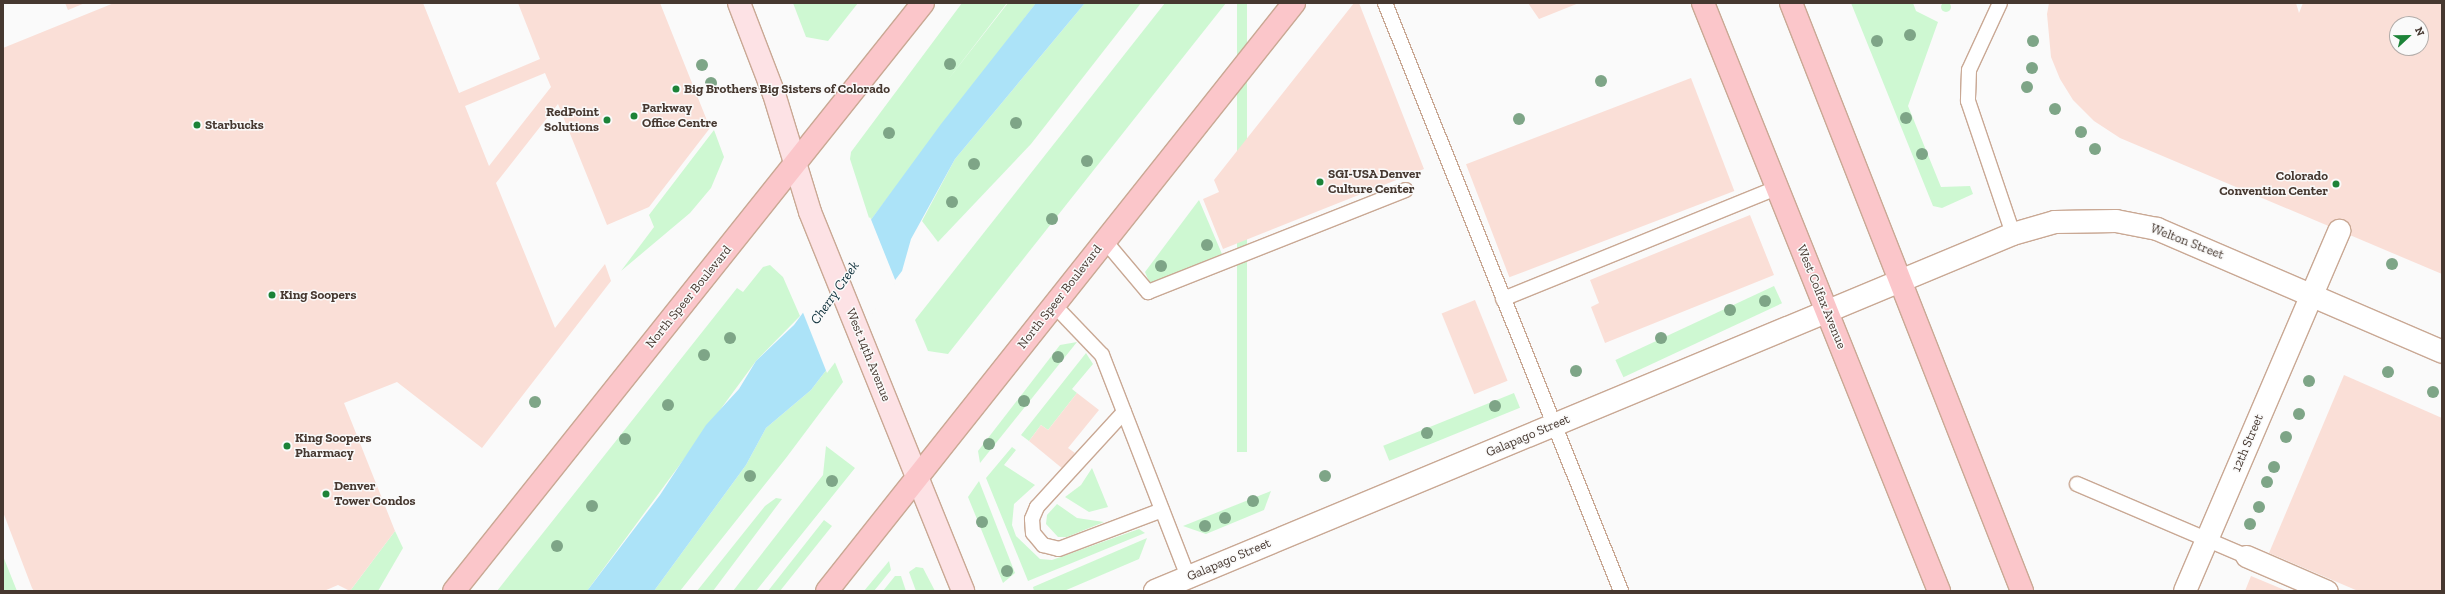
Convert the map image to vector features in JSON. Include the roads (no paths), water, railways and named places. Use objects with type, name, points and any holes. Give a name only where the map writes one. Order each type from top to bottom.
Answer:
[{"type":"main road","name":"West 14th Avenue","points":[[739,3],[810,212],[963,591]]},
{"type":"main road","name":"North Speer Boulevard","points":[[454,591],[923,3]]},
{"type":"main road","name":"North Speer Boulevard","points":[[827,591],[1294,3]]},
{"type":"main road","name":"West Colfax Avenue","points":[[1703,3],[1939,591]]},
{"type":"main road","points":[[1791,3],[2022,591]]},
{"type":"street","name":"Welton Street","points":[[1901,281],[2013,234],[2071,220],[2116,221],[2157,229],[2442,352]]},
{"type":"street","name":"12th Street","points":[[2185,591],[2339,231]]},
{"type":"street","name":"Galapago Street","points":[[1155,591],[1901,281]]},
{"type":"street","points":[[2246,556],[2327,591]]},
{"type":"lane","points":[[1385,3],[1620,591]]},
{"type":"lane","points":[[2000,3],[1969,70],[1968,101],[2013,234]]},
{"type":"lane","points":[[1503,299],[1777,188]]},
{"type":"lane","points":[[1105,241],[1148,292],[1405,190]]},
{"type":"lane","points":[[1054,305],[1102,355],[1188,577]]},
{"type":"lane","points":[[1124,412],[1037,507],[1032,518],[1033,533],[1044,545],[1059,549],[1162,510]]},
{"type":"lane","points":[[2077,484],[2246,556]]},
{"type":"water","name":"Cherry Creek","points":[[1036,3],[1085,3],[955,159],[911,239],[902,271],[811,390],[766,428],[746,465],[654,591],[587,591],[660,495],[706,425],[739,389],[756,361],[794,325],[941,124]]},
{"type":"place","name":"Big Brothers Big Sisters of Colorado","points":[[676,89]]},
{"type":"place","name":"Parkway Office Centre","points":[[634,116]]},
{"type":"place","name":"RedPoint Solutions","points":[[607,120]]},
{"type":"place","name":"Starbucks","points":[[197,125]]},
{"type":"place","name":"SGI-USA Denver Culture Center","points":[[1320,182]]},
{"type":"place","name":"Colorado Convention Center","points":[[2336,184]]},
{"type":"place","name":"King Soopers","points":[[272,295]]},
{"type":"place","name":"King Soopers Pharmacy","points":[[287,446]]},
{"type":"place","name":"Denver Tower Condos","points":[[326,494]]}]
